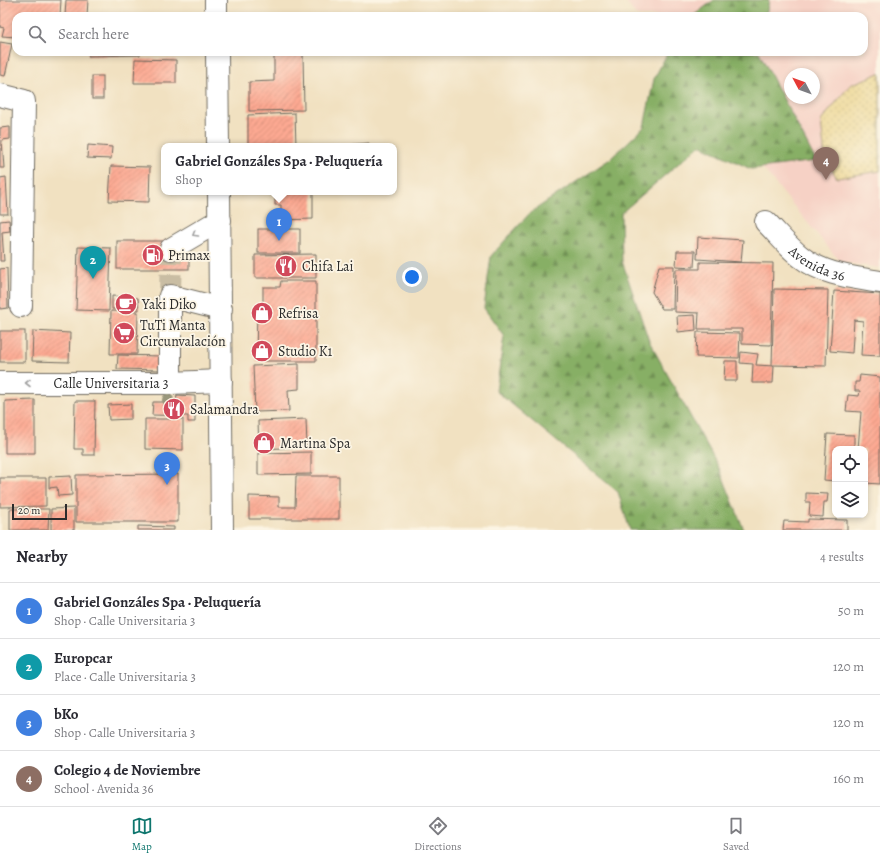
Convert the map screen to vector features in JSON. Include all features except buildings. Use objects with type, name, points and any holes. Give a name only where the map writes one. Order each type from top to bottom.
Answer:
[{"type":"street","points":[[217,56],[218,143]]},
{"type":"street","points":[[0,95],[24,100],[21,306]]},
{"type":"street","points":[[219,195],[222,309],[222,530]]},
{"type":"street","points":[[171,248],[220,220]]},
{"type":"street","name":"Avenida 36","points":[[766,222],[801,257],[820,269],[841,276],[880,282]]},
{"type":"street","points":[[170,383],[170,296],[222,309]]},
{"type":"street","name":"Calle Universitaria 3","points":[[0,384],[170,383],[221,381]]},
{"type":"shaded area","points":[[624,0],[880,0],[880,268],[840,262],[670,56],[868,56],[868,12],[634,12]]},
{"type":"green space","points":[[714,0],[769,0],[767,12],[698,12]]},
{"type":"green space","points":[[666,56],[761,56],[784,100],[784,104],[786,104],[816,161],[751,169],[700,145],[621,213],[622,261],[649,341],[720,470],[744,530],[630,530],[618,492],[496,391],[504,336],[484,308],[491,256],[530,213],[610,159],[644,127],[654,79]]},
{"type":"sand","points":[[880,73],[880,171],[837,178],[825,159],[821,121],[850,85]]},
{"type":"tunnel","points":[[170,296],[171,249]]},
{"type":"place","name":"Colegio 4 de Noviembre","points":[[826,180]]},
{"type":"place","name":"Gabriel Gonzáles Spa · Peluquería","points":[[279,241]]},
{"type":"place","name":"Primax","points":[[153,255]]},
{"type":"place","name":"Chifa Lai","points":[[286,266]]},
{"type":"place","name":"Europcar","points":[[93,279]]},
{"type":"place","name":"Yaki Diko","points":[[126,304]]},
{"type":"place","name":"Refrisa","points":[[262,313]]},
{"type":"place","name":"TuTi Manta Circunvalación","points":[[124,333]]},
{"type":"place","name":"Studio K1","points":[[262,351]]},
{"type":"place","name":"Salamandra","points":[[174,409]]},
{"type":"place","name":"Martina Spa","points":[[264,443]]},
{"type":"place","name":"bKo","points":[[167,485]]}]
